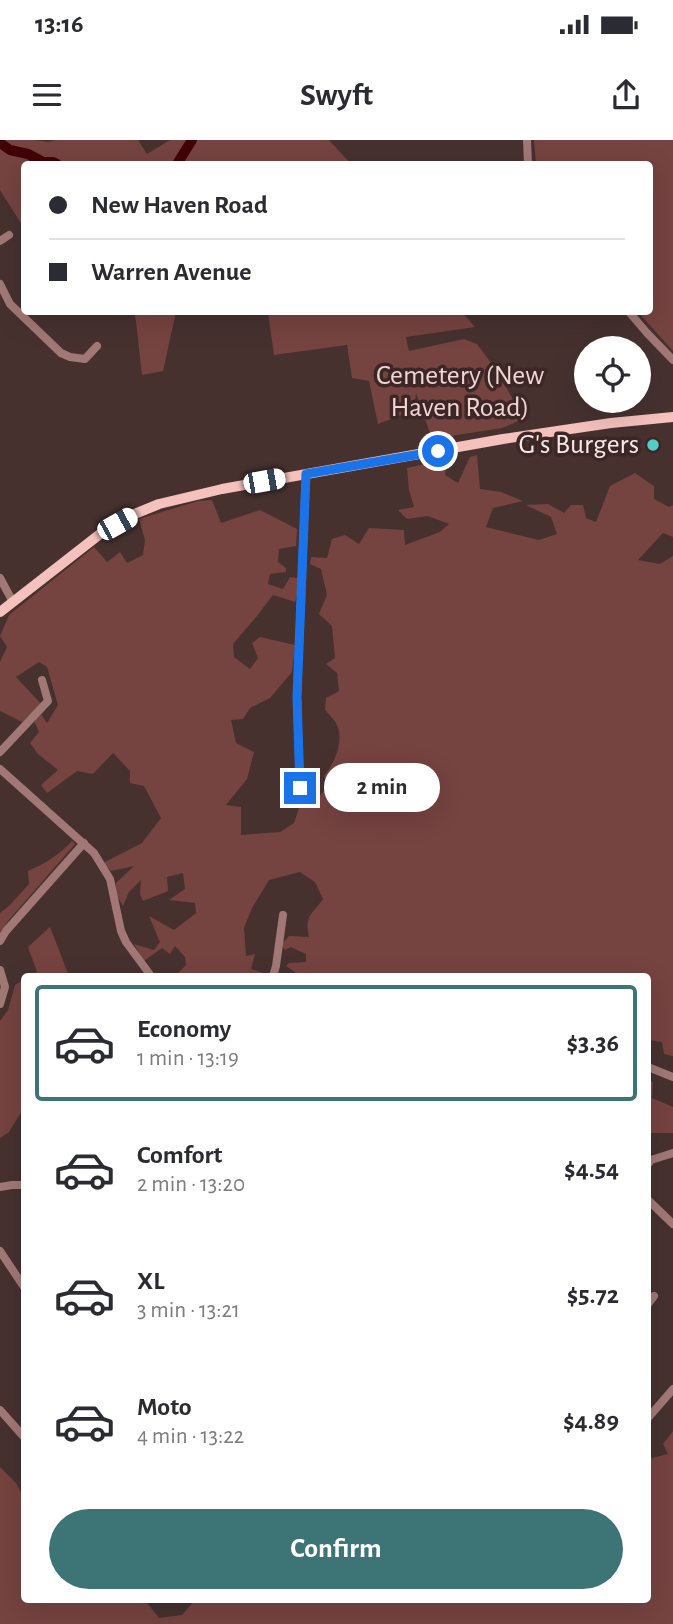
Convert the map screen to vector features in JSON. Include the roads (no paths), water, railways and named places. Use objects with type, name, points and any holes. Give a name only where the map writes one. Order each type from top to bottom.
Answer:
[{"type":"main road","points":[[0,612],[100,534],[132,515],[159,504],[191,495],[503,439],[673,417]]},
{"type":"street","points":[[527,140],[528,161]]},
{"type":"street","points":[[0,241],[9,236]]},
{"type":"street","points":[[0,284],[10,304],[21,315]]},
{"type":"street","points":[[21,315],[61,353],[70,357],[85,359],[97,346]]},
{"type":"street","points":[[632,315],[673,360]]},
{"type":"street","points":[[300,788],[297,697],[306,474]]},
{"type":"street","points":[[0,578],[13,602]]},
{"type":"street","points":[[0,752],[47,701],[42,680]]},
{"type":"street","points":[[0,769],[94,853],[110,879],[121,931],[126,942],[149,973]]},
{"type":"street","points":[[0,941],[84,843]]},
{"type":"street","points":[[274,973],[283,915]]},
{"type":"street","points":[[0,970],[5,987],[0,1004]]},
{"type":"street","points":[[651,1068],[673,1077]]},
{"type":"street","points":[[651,1160],[673,1153]]},
{"type":"street","points":[[0,1187],[21,1185]]},
{"type":"street","points":[[651,1203],[673,1224]]},
{"type":"street","points":[[0,1251],[21,1282]]},
{"type":"street","points":[[651,1300],[654,1296]]},
{"type":"street","points":[[651,1415],[673,1389]]},
{"type":"street","points":[[0,1410],[21,1434]]},
{"type":"waterway","points":[[179,161],[192,140]]},
{"type":"waterway","points":[[0,143],[10,150],[28,154],[41,161]]},
{"type":"place","name":"G's Burgers","points":[[653,445]]},
{"type":"park label","name":"Cemetery (New Haven Road)","points":[[460,392]]}]
